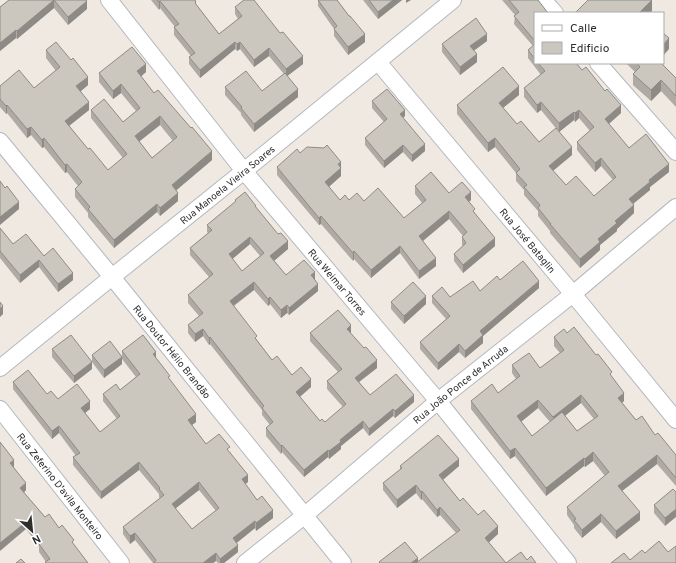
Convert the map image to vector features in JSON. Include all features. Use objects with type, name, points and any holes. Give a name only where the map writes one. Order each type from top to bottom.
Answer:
[{"type":"street","name":"Rua Weimar Torres","points":[[109,0],[244,171],[438,401],[568,563]]},
{"type":"street","name":"Rua Manoela Vieira Soares","points":[[0,368],[378,62],[452,0]]},
{"type":"street","points":[[543,0],[554,12]]},
{"type":"street","name":"Rua José Bataglin","points":[[378,62],[573,294],[676,420]]},
{"type":"street","points":[[599,64],[676,152]]},
{"type":"street","name":"Rua Doutor Hélio Brandão","points":[[0,141],[343,563]]},
{"type":"street","name":"Rua João Ponce de Arruda","points":[[245,563],[304,516],[438,401],[573,294],[676,207]]},
{"type":"street","name":"Rua Zeferino D'avila Monteiro","points":[[0,408],[121,563]]},
{"type":"building","points":[[9,0],[54,0],[17,31],[16,30],[0,43],[0,7]]},
{"type":"building","points":[[54,0],[86,0],[87,1],[68,17]]},
{"type":"building","points":[[157,0],[195,0],[195,3],[219,34],[242,16],[235,7],[244,0],[254,0],[280,33],[283,32],[303,56],[286,69],[269,48],[254,60],[240,42],[237,44],[235,42],[200,70],[189,57],[195,53],[174,27],[179,24],[160,1],[159,2]]},
{"type":"building","points":[[318,0],[337,0],[365,34],[348,47],[334,29],[337,26]]},
{"type":"building","points":[[369,0],[393,0],[378,12]]},
{"type":"building","points":[[509,0],[538,0],[547,12],[534,12],[534,40],[514,16],[519,12]]},
{"type":"building","points":[[588,0],[652,0],[640,12],[576,12]]},
{"type":"building","points":[[476,18],[487,34],[470,46],[477,54],[460,67],[442,44]]},
{"type":"building","points":[[664,34],[669,38],[664,44]]},
{"type":"building","points":[[56,42],[71,60],[73,58],[88,77],[76,86],[89,102],[65,121],[108,170],[127,154],[91,110],[104,99],[123,122],[140,108],[121,84],[113,91],[99,73],[132,47],[146,64],[137,71],[154,93],[158,90],[212,151],[172,185],[178,193],[160,208],[157,204],[114,240],[88,209],[90,207],[75,189],[82,182],[67,164],[65,165],[44,138],[42,140],[31,127],[27,129],[0,99],[0,86],[19,70],[34,88],[60,67],[46,50]],"holes":[[[160,116],[177,137],[152,158],[135,136]]]},
{"type":"building","points":[[534,45],[534,58],[528,50]]},
{"type":"building","points":[[539,64],[577,64],[582,70],[586,67],[605,91],[607,89],[621,105],[605,119],[629,148],[646,134],[669,164],[629,199],[634,205],[615,221],[617,223],[598,239],[600,242],[580,259],[550,224],[538,208],[540,205],[524,187],[527,185],[516,173],[520,169],[495,138],[488,143],[457,105],[503,67],[519,86],[499,103],[517,124],[521,121],[539,142],[556,128],[572,147],[549,166],[566,185],[576,176],[594,196],[616,177],[601,158],[595,163],[577,142],[594,127],[579,110],[559,123],[541,102],[537,105],[524,88],[545,71]]},
{"type":"building","points":[[638,64],[662,64],[676,78],[676,96],[661,80],[651,90],[633,74],[640,67]]},
{"type":"building","points":[[246,71],[262,91],[285,73],[298,89],[254,124],[225,87]]},
{"type":"building","points":[[387,89],[405,110],[400,114],[425,144],[412,155],[403,145],[384,161],[365,138],[387,119],[372,101]]},
{"type":"building","points":[[327,145],[341,162],[338,164],[341,168],[325,182],[340,200],[345,195],[349,200],[357,193],[364,201],[378,188],[404,218],[426,200],[415,186],[431,172],[449,193],[462,182],[471,192],[465,197],[475,209],[473,211],[495,238],[463,265],[454,254],[466,243],[462,237],[467,232],[449,211],[419,236],[436,258],[419,271],[400,246],[371,270],[354,251],[353,253],[321,216],[319,218],[277,167],[297,149],[300,153],[307,147],[324,148]]},
{"type":"building","points":[[0,181],[5,188],[7,186],[19,202],[0,217]]},
{"type":"building","points":[[245,192],[278,234],[281,233],[288,241],[270,256],[286,275],[304,260],[315,272],[311,275],[318,284],[289,308],[287,305],[281,310],[270,297],[268,299],[254,282],[230,301],[257,336],[255,338],[272,360],[277,356],[292,375],[301,367],[311,379],[296,392],[320,421],[322,419],[325,422],[346,404],[327,381],[342,369],[310,333],[338,310],[351,325],[347,329],[377,360],[355,378],[370,395],[396,374],[414,395],[395,411],[393,409],[369,429],[363,421],[340,440],[341,442],[329,451],[328,450],[304,470],[266,428],[273,422],[262,408],[264,406],[210,337],[209,338],[203,329],[195,334],[188,325],[203,313],[188,295],[213,274],[190,248],[212,230],[207,225],[236,201],[235,200]],"holes":[[[250,237],[264,253],[242,271],[229,254]]]},
{"type":"building","points":[[0,228],[13,244],[26,234],[44,256],[53,248],[73,273],[58,284],[39,260],[20,275],[0,251]]},
{"type":"building","points":[[523,261],[539,281],[480,331],[483,335],[465,351],[459,344],[438,363],[420,342],[450,316],[432,296],[442,287],[450,297],[473,281],[480,291],[497,276],[500,280]]},
{"type":"building","points":[[413,282],[426,296],[404,316],[391,302]]},
{"type":"building","points":[[0,302],[3,306],[0,309]]},
{"type":"building","points":[[574,327],[596,355],[598,354],[612,372],[610,374],[624,393],[618,398],[636,420],[642,416],[655,435],[658,433],[676,455],[676,478],[657,455],[618,486],[640,512],[616,531],[601,514],[582,530],[574,520],[576,519],[567,507],[609,472],[593,452],[546,488],[515,448],[510,451],[471,401],[492,384],[498,393],[520,376],[512,365],[529,353],[540,368],[564,350],[554,337],[564,329],[567,333]],"holes":[[[581,395],[598,416],[577,431],[562,412],[532,436],[517,416],[538,400],[553,417]]]},
{"type":"building","points":[[71,335],[92,362],[74,376],[52,349]]},
{"type":"building","points":[[143,335],[156,352],[153,354],[170,376],[168,377],[196,414],[188,420],[206,444],[219,434],[230,447],[227,449],[248,475],[242,479],[257,500],[262,496],[273,510],[256,523],[255,521],[233,538],[238,545],[220,559],[216,553],[203,563],[154,563],[156,560],[135,533],[130,536],[123,527],[164,495],[159,489],[160,488],[139,462],[101,492],[73,457],[80,453],[59,426],[52,431],[13,382],[28,370],[47,394],[51,391],[58,399],[77,384],[90,401],[81,408],[100,432],[120,416],[103,394],[116,384],[120,390],[140,374],[122,351]],"holes":[[[199,482],[219,508],[192,529],[172,504]]]},
{"type":"building","points":[[110,341],[122,357],[104,370],[92,355]]},
{"type":"building","points":[[438,435],[459,459],[439,475],[460,501],[463,498],[478,515],[484,510],[498,526],[485,538],[506,563],[416,563],[460,530],[440,507],[437,510],[416,485],[397,500],[383,483],[402,468],[400,466]]},
{"type":"building","points":[[0,442],[14,460],[10,463],[26,483],[20,488],[45,517],[49,514],[59,528],[62,525],[74,540],[72,542],[88,563],[46,563],[45,562],[50,559],[39,544],[41,542],[26,522],[0,543]]},
{"type":"building","points":[[673,489],[676,492],[676,509],[665,518],[654,505]]},
{"type":"building","points":[[659,541],[668,552],[676,546],[676,563],[611,563],[624,553],[630,560],[642,550],[645,553]]},
{"type":"building","points":[[405,542],[418,558],[411,563],[379,562]]},
{"type":"building","points":[[521,552],[527,560],[531,556],[536,563],[506,563]]},
{"type":"building","points":[[21,559],[25,563],[16,563]]}]
